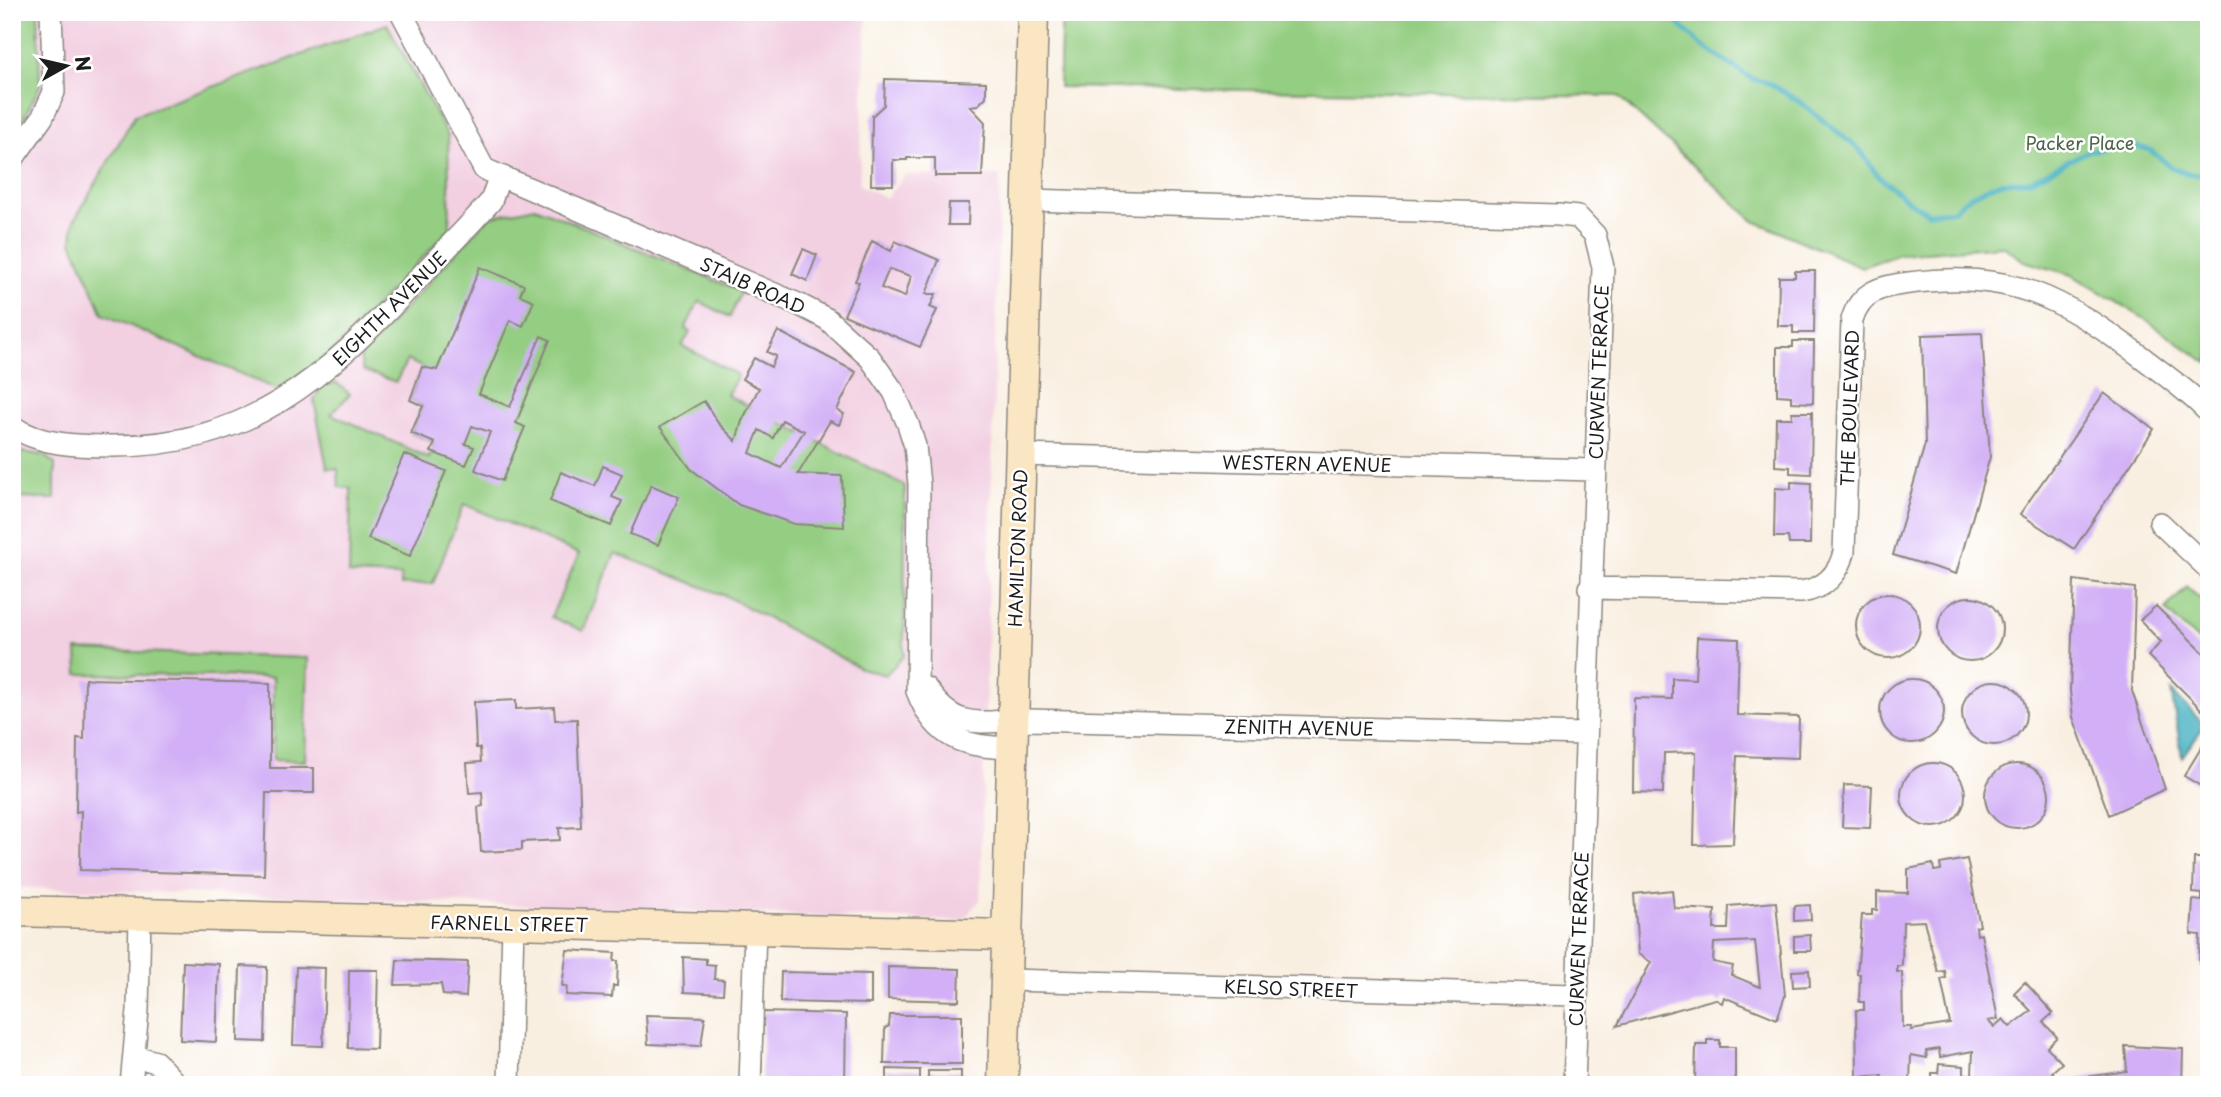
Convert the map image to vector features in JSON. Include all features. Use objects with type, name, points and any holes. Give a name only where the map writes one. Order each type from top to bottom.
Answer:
[{"type":"main road","name":"HAMILTON ROAD","points":[[1003,1085],[1033,12]]},
{"type":"main road","name":"FARNELL STREET","points":[[12,911],[1007,935]]},
{"type":"street","points":[[12,160],[43,118],[54,92],[51,12]]},
{"type":"street","name":"STAIB ROAD","points":[[401,12],[484,169],[499,178],[565,203],[800,305],[827,319],[870,358],[894,391],[915,446],[919,484],[915,649],[919,677],[917,691],[921,704],[940,729],[967,744],[1013,734]]},
{"type":"street","name":"EIGHTH AVENUE","points":[[12,426],[41,439],[66,444],[134,446],[199,435],[261,412],[302,389],[364,337],[491,201],[499,178]]},
{"type":"street","name":"CURWEN TERRACE","points":[[1027,200],[1578,218],[1595,235],[1602,267],[1574,1085]]},
{"type":"street","name":"THE BOULEVARD","points":[[1589,589],[1801,592],[1822,586],[1834,575],[1844,552],[1852,320],[1862,300],[1884,286],[1972,278],[2025,289],[2074,311],[2106,332],[2209,413]]},
{"type":"street","name":"WESTERN AVENUE","points":[[1020,455],[1594,470]]},
{"type":"street","points":[[2160,523],[2209,569]]},
{"type":"street","name":"ZENITH AVENUE","points":[[1013,734],[1585,734]]},
{"type":"street","points":[[131,1085],[140,915]]},
{"type":"street","points":[[509,1085],[513,923]]},
{"type":"street","points":[[750,1085],[755,929]]},
{"type":"street","name":"KELSO STREET","points":[[1006,980],[1576,995]]},
{"type":"street","points":[[134,1056],[156,1062],[177,1085]]},
{"type":"shaded area","points":[[12,12],[867,12],[859,185],[886,198],[905,175],[1000,176],[980,900],[962,921],[12,887],[15,499],[12,498]]},
{"type":"green space","points":[[12,12],[38,12],[40,86],[12,141]]},
{"type":"green space","name":"Packer Place","points":[[1062,12],[2209,12],[2209,364],[2148,321],[2072,275],[2024,261],[2003,246],[1900,254],[1862,267],[1754,221],[1618,96],[1059,87]]},
{"type":"green space","points":[[387,24],[448,136],[450,229],[325,359],[280,391],[103,314],[72,241],[74,221],[135,115]]},
{"type":"green space","points":[[535,207],[741,291],[730,317],[699,301],[685,329],[690,332],[682,346],[738,375],[727,395],[905,486],[904,656],[885,675],[860,668],[726,596],[615,553],[583,631],[551,617],[579,554],[464,504],[433,583],[401,585],[401,576],[349,574],[351,488],[339,487],[338,469],[327,468],[314,400],[322,386],[337,383],[350,394],[331,414],[429,458],[435,443],[411,433],[423,406],[410,400],[422,367],[407,360],[396,382],[363,371],[360,357],[489,217]]},
{"type":"green space","points":[[12,451],[43,455],[55,464],[55,499],[12,498]]},
{"type":"green space","points":[[2187,587],[2209,607],[2209,651],[2165,610]]},
{"type":"green space","points":[[77,650],[308,658],[305,761],[273,760],[273,677],[78,674]]},
{"type":"water","points":[[2171,691],[2205,725],[2182,757]]},
{"type":"building","points":[[885,79],[986,82],[986,97],[978,105],[970,106],[985,122],[982,176],[935,176],[935,158],[907,158],[893,160],[893,185],[871,185],[872,116],[884,105]]},
{"type":"building","points":[[949,203],[969,203],[968,225],[948,225]]},
{"type":"building","points":[[872,241],[891,251],[895,241],[939,260],[926,294],[936,294],[930,307],[937,310],[920,347],[844,315],[859,282],[855,281]],"holes":[[[889,269],[911,276],[905,297],[881,288]]]},
{"type":"building","points":[[803,249],[817,255],[807,281],[792,274]]},
{"type":"building","points":[[480,267],[524,285],[520,295],[534,301],[523,326],[510,320],[479,394],[510,407],[541,336],[550,340],[516,423],[525,427],[502,481],[475,470],[490,432],[472,426],[465,444],[474,447],[466,465],[431,452],[435,443],[411,433],[423,406],[410,400],[422,367],[437,370]]},
{"type":"building","points":[[1795,271],[1815,271],[1814,333],[1793,333],[1793,326],[1778,326],[1779,277],[1795,277]]},
{"type":"building","points":[[778,331],[856,372],[837,410],[844,414],[839,425],[830,421],[798,474],[842,476],[844,527],[794,524],[739,505],[691,469],[660,427],[704,401],[718,423],[736,441],[742,421],[759,388],[742,379],[754,358],[771,367],[776,356],[767,352]],"holes":[[[782,420],[804,431],[781,468],[750,453],[759,430],[773,438]]]},
{"type":"building","points":[[1982,333],[1990,457],[1956,574],[1893,555],[1925,444],[1922,335]]},
{"type":"building","points":[[1793,341],[1814,341],[1813,403],[1791,402],[1791,396],[1777,395],[1777,347],[1793,347]]},
{"type":"building","points":[[2104,393],[2154,429],[2074,549],[2020,514]]},
{"type":"building","points":[[1792,412],[1812,412],[1811,474],[1790,473],[1790,467],[1775,466],[1776,418],[1792,418]]},
{"type":"building","points":[[404,454],[446,471],[410,556],[368,539]]},
{"type":"building","points":[[603,466],[622,474],[612,497],[622,501],[611,526],[550,501],[561,472],[595,486]]},
{"type":"building","points":[[1791,482],[1811,483],[1810,544],[1789,544],[1788,537],[1774,537],[1775,488],[1791,489]]},
{"type":"building","points":[[651,485],[679,497],[658,545],[630,534]]},
{"type":"building","points":[[2074,580],[2135,588],[2132,691],[2165,789],[2109,815],[2073,717],[2070,691]]},
{"type":"building","points":[[1882,594],[1894,594],[1911,603],[1918,614],[1918,638],[1911,649],[1894,658],[1882,658],[1870,653],[1861,644],[1856,632],[1856,620],[1861,608],[1870,599]]},
{"type":"building","points":[[1964,597],[1976,597],[1993,606],[2000,617],[2000,641],[1993,652],[1976,661],[1964,661],[1952,656],[1943,647],[1938,635],[1938,623],[1943,611],[1952,602]]},
{"type":"building","points":[[2156,606],[2209,658],[2209,717],[2148,656],[2161,642],[2140,620]]},
{"type":"building","points":[[1697,637],[1739,639],[1737,715],[1799,717],[1798,758],[1737,756],[1733,844],[1694,845],[1696,752],[1664,753],[1663,793],[1633,792],[1634,698],[1672,699],[1672,678],[1695,679]]},
{"type":"building","points":[[85,679],[270,683],[270,768],[314,768],[314,793],[266,793],[264,875],[80,870],[81,811],[76,812],[77,738],[84,739]]},
{"type":"building","points":[[1906,679],[1918,679],[1935,688],[1942,699],[1942,723],[1935,734],[1918,743],[1906,743],[1894,738],[1885,729],[1880,717],[1880,705],[1885,693],[1894,684]]},
{"type":"building","points":[[1988,681],[2000,681],[2017,690],[2024,701],[2024,725],[2017,736],[2000,745],[1988,745],[1976,740],[1967,731],[1962,719],[1962,707],[1967,695],[1976,686]]},
{"type":"building","points":[[516,700],[516,709],[554,707],[555,720],[577,719],[581,827],[559,828],[560,840],[522,842],[522,850],[481,852],[478,807],[483,806],[482,792],[469,793],[467,763],[481,762],[480,748],[476,748],[474,702]]},
{"type":"building","points":[[2209,735],[2209,791],[2184,776]]},
{"type":"building","points":[[1927,763],[1939,763],[1956,772],[1963,783],[1963,807],[1956,818],[1939,827],[1927,827],[1915,822],[1906,813],[1901,801],[1901,789],[1906,777],[1915,768]]},
{"type":"building","points":[[2011,764],[2023,764],[2040,773],[2047,784],[2047,808],[2040,819],[2023,828],[2011,828],[1999,823],[1990,814],[1985,802],[1985,790],[1990,778],[1999,769]]},
{"type":"building","points":[[1844,785],[1872,786],[1870,828],[1842,827]]},
{"type":"building","points":[[2204,831],[2209,831],[2209,973],[2203,973],[2203,964],[2199,964],[2200,935],[2191,934],[2193,900],[2202,901],[2202,894],[2193,893],[2194,858],[2203,858]]},
{"type":"building","points":[[1967,859],[1980,926],[1976,927],[1977,935],[1981,934],[1998,1019],[1988,1021],[1994,1027],[2003,1019],[2010,1027],[2031,1011],[2014,993],[2025,982],[2053,1013],[2043,1022],[2057,1037],[2047,1047],[2062,1063],[2052,1072],[2058,1079],[2052,1085],[1932,1085],[1932,1073],[1938,1073],[1939,1064],[1964,1066],[1964,1074],[1972,1075],[1973,1051],[1940,1057],[1939,1049],[1926,1051],[1927,1058],[1911,1055],[1910,1081],[1881,1080],[1882,1075],[1857,1077],[1856,1010],[1864,1010],[1864,1002],[1859,1002],[1860,974],[1857,974],[1862,915],[1872,915],[1872,910],[1877,910],[1877,892],[1908,893],[1908,869],[1933,864],[1934,871],[1941,870],[1940,864]],"holes":[[[1924,921],[1938,972],[1945,971],[1946,978],[1941,979],[1950,1024],[1911,1030],[1912,1027],[1903,1027],[1902,972],[1897,972],[1897,966],[1902,966],[1903,922]]]},
{"type":"building","points":[[1672,890],[1674,908],[1715,910],[1714,929],[1728,929],[1729,906],[1776,902],[1785,996],[1777,1019],[1724,997],[1722,1003],[1715,999],[1617,1026],[1651,962],[1638,954],[1634,894]],"holes":[[[1755,941],[1760,987],[1731,975],[1733,966],[1713,962],[1714,943]]]},
{"type":"building","points":[[1810,905],[1811,920],[1794,921],[1794,906]]},
{"type":"building","points":[[1810,935],[1811,951],[1794,951],[1794,936]]},
{"type":"building","points":[[567,950],[615,953],[614,961],[618,961],[617,986],[613,986],[612,997],[566,995],[567,986],[562,986]]},
{"type":"building","points":[[683,957],[706,959],[706,964],[715,965],[714,979],[724,980],[723,994],[684,992]]},
{"type":"building","points":[[397,960],[468,962],[466,997],[443,995],[441,984],[395,985]]},
{"type":"building","points":[[183,962],[219,964],[216,1042],[180,1040]]},
{"type":"building","points":[[240,966],[267,967],[265,1042],[238,1041]]},
{"type":"building","points":[[296,967],[325,968],[323,1046],[293,1045]]},
{"type":"building","points":[[888,967],[960,969],[959,1001],[888,999]]},
{"type":"building","points":[[349,970],[378,970],[376,1049],[348,1048]]},
{"type":"building","points":[[1809,970],[1810,986],[1793,987],[1792,971]]},
{"type":"building","points":[[781,972],[871,974],[871,1004],[780,1002]]},
{"type":"building","points":[[763,1012],[846,1014],[845,1085],[761,1085]]},
{"type":"building","points":[[646,1015],[705,1017],[701,1046],[648,1044]]},
{"type":"building","points":[[890,1015],[962,1015],[962,1064],[884,1064],[885,1028],[889,1026]]},
{"type":"building","points":[[1707,1040],[1720,1040],[1720,1047],[1735,1047],[1735,1085],[1695,1085],[1696,1045],[1707,1045]]},
{"type":"building","points":[[2125,1046],[2183,1049],[2182,1085],[2058,1085],[2059,1081],[2127,1071]]},
{"type":"building","points":[[887,1069],[920,1070],[920,1085],[881,1085],[881,1080],[887,1080]]},
{"type":"building","points":[[928,1071],[961,1071],[961,1085],[928,1085]]},
{"type":"waterway","points":[[1335,12],[1387,12]]},
{"type":"waterway","points":[[1666,12],[1700,44],[1752,79],[1769,83],[1800,102],[1860,150],[1878,176],[1910,202],[1929,213],[1954,210],[1970,196],[1998,183],[2031,180],[2088,151],[2131,145],[2150,150],[2171,167],[2185,173],[2209,176]]}]
